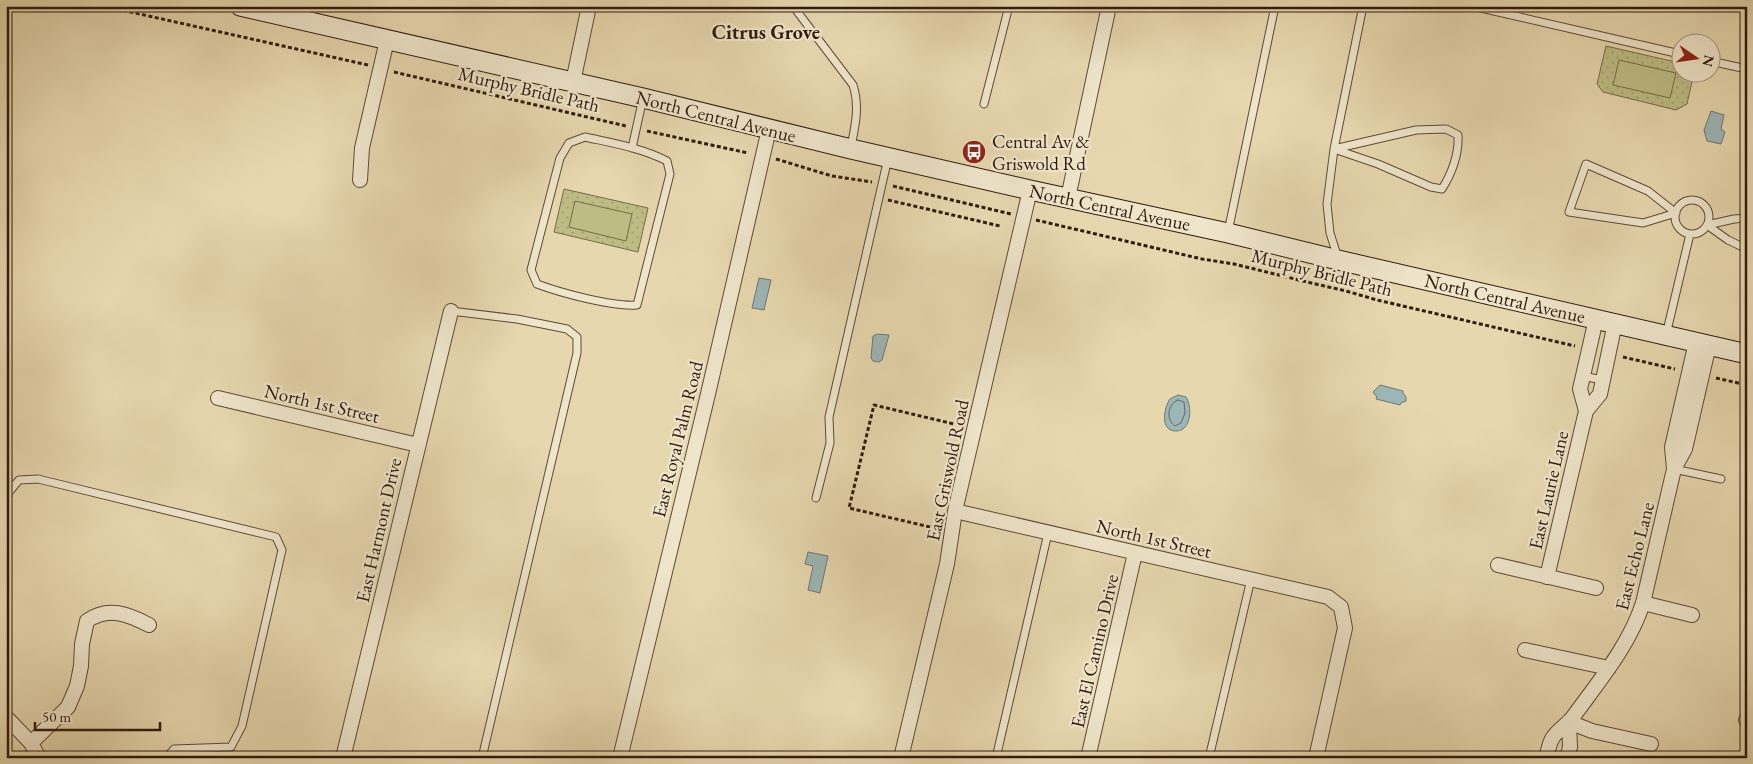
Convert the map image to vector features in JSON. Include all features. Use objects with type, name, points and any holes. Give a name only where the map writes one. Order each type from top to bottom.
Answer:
[{"type":"main road","name":"North Central Avenue","points":[[240,6],[643,98],[850,150],[1228,233],[1747,354]]},
{"type":"street","points":[[573,82],[589,6]]},
{"type":"street","points":[[1068,198],[1108,6]]},
{"type":"street","points":[[360,180],[362,148],[387,40]]},
{"type":"street","name":"East Royal Palm Road","points":[[620,758],[706,404],[769,129]]},
{"type":"street","name":"East Griswold Road","points":[[901,758],[947,564],[955,512],[1030,190]]},
{"type":"street","name":"East Harmont Drive","points":[[343,758],[451,311]]},
{"type":"street","name":"East Laurie Lane","points":[[1586,411],[1580,389],[1596,319]]},
{"type":"street","name":"East Laurie Lane","points":[[1547,577],[1586,411],[1600,394],[1615,323]]},
{"type":"street","name":"East Echo Lane","points":[[1546,758],[1552,739],[1569,722],[1625,644],[1637,623],[1674,469],[1685,449],[1696,373],[1703,344]]},
{"type":"street","name":"North 1st Street","points":[[218,398],[418,445]]},
{"type":"street","name":"North 1st Street","points":[[955,512],[1328,597],[1341,607],[1345,628],[1316,758]]},
{"type":"street","name":"East El Camino Drive","points":[[1088,758],[1135,553]]},
{"type":"street","name":"East Laurie Lane","points":[[1498,565],[1596,588]]},
{"type":"street","points":[[1643,603],[1692,615]]},
{"type":"street","points":[[31,744],[68,706],[77,686],[87,621],[96,615],[106,612],[130,615],[149,625]]},
{"type":"street","points":[[1525,650],[1608,668]]},
{"type":"street","points":[[6,717],[31,744],[40,758]]},
{"type":"street","points":[[1567,758],[1570,747],[1569,722],[1592,731],[1651,744]]},
{"type":"lane","points":[[793,6],[853,85],[858,100],[850,150]]},
{"type":"lane","points":[[984,104],[1010,6]]},
{"type":"lane","points":[[1228,233],[1274,6]]},
{"type":"lane","points":[[1338,260],[1330,233],[1327,204],[1334,149],[1363,6]]},
{"type":"lane","points":[[1472,6],[1670,52]]},
{"type":"lane","points":[[1720,63],[1747,69]]},
{"type":"lane","points":[[632,148],[643,98]]},
{"type":"lane","points":[[1446,129],[1458,135],[1459,147],[1450,176],[1442,189],[1431,187],[1378,164],[1334,149],[1416,130],[1446,129]]},
{"type":"lane","points":[[585,137],[632,148],[658,156],[667,161],[670,174],[637,305],[625,306],[552,290],[538,284],[531,270],[560,158],[569,143],[585,137]]},
{"type":"lane","points":[[816,498],[830,443],[829,417],[888,158]]},
{"type":"lane","points":[[1586,164],[1648,191],[1676,213],[1643,223],[1569,212],[1586,164]]},
{"type":"lane","points":[[1690,200],[1696,200],[1705,205],[1708,210],[1709,220],[1707,225],[1700,232],[1685,233],[1678,227],[1675,218],[1681,204],[1690,200]]},
{"type":"lane","points":[[1707,225],[1747,218]]},
{"type":"lane","points":[[1707,225],[1728,240],[1747,250]]},
{"type":"lane","points":[[1666,335],[1690,234]]},
{"type":"lane","points":[[451,311],[516,319],[567,329],[578,337],[576,353],[482,758]]},
{"type":"lane","points":[[1583,376],[1602,380]]},
{"type":"lane","points":[[1674,469],[1721,479]]},
{"type":"lane","points":[[6,505],[10,492],[19,480],[38,479],[276,537],[282,550],[242,726],[231,747],[174,749],[166,758]]},
{"type":"lane","points":[[996,758],[1048,533]]},
{"type":"lane","points":[[1209,758],[1251,579]]},
{"type":"path","points":[[104,6],[368,65]]},
{"type":"path","name":"Murphy Bridle Path","points":[[391,71],[750,153]]},
{"type":"path","points":[[887,200],[1000,226]]},
{"type":"path","name":"Murphy Bridle Path","points":[[1036,220],[1346,290],[1377,300],[1590,349]]},
{"type":"path","points":[[1608,354],[1747,385]]},
{"type":"path","points":[[930,527],[849,508],[874,405],[954,424]]},
{"type":"shaded area","points":[[1606,46],[1670,61],[1670,82],[1692,82],[1687,104],[1676,110],[1603,92],[1597,84]]},
{"type":"shaded area","points":[[1619,60],[1670,72],[1670,82],[1674,82],[1670,98],[1613,85]]},
{"type":"shaded area","points":[[564,189],[648,208],[638,252],[554,232]]},
{"type":"shaded area","points":[[575,201],[632,214],[626,241],[569,227]]},
{"type":"water","points":[[1711,111],[1724,115],[1721,129],[1725,132],[1721,144],[1707,141],[1704,130]]},
{"type":"water","points":[[759,278],[771,280],[764,310],[752,308]]},
{"type":"water","points":[[877,334],[889,335],[882,360],[879,362],[873,361],[871,358],[873,336]]},
{"type":"water","points":[[1380,385],[1403,391],[1406,401],[1400,405],[1376,399],[1377,397],[1373,392]]},
{"type":"water","points":[[1178,395],[1186,397],[1190,411],[1186,427],[1177,431],[1167,428],[1165,413],[1170,399]]},
{"type":"water","points":[[808,552],[828,556],[820,593],[808,590],[813,566],[805,564]]},
{"type":"place","name":"Central Av & Griswold Rd","points":[[974,152]]},
{"type":"district","name":"Citrus Grove","points":[[766,32]]}]
